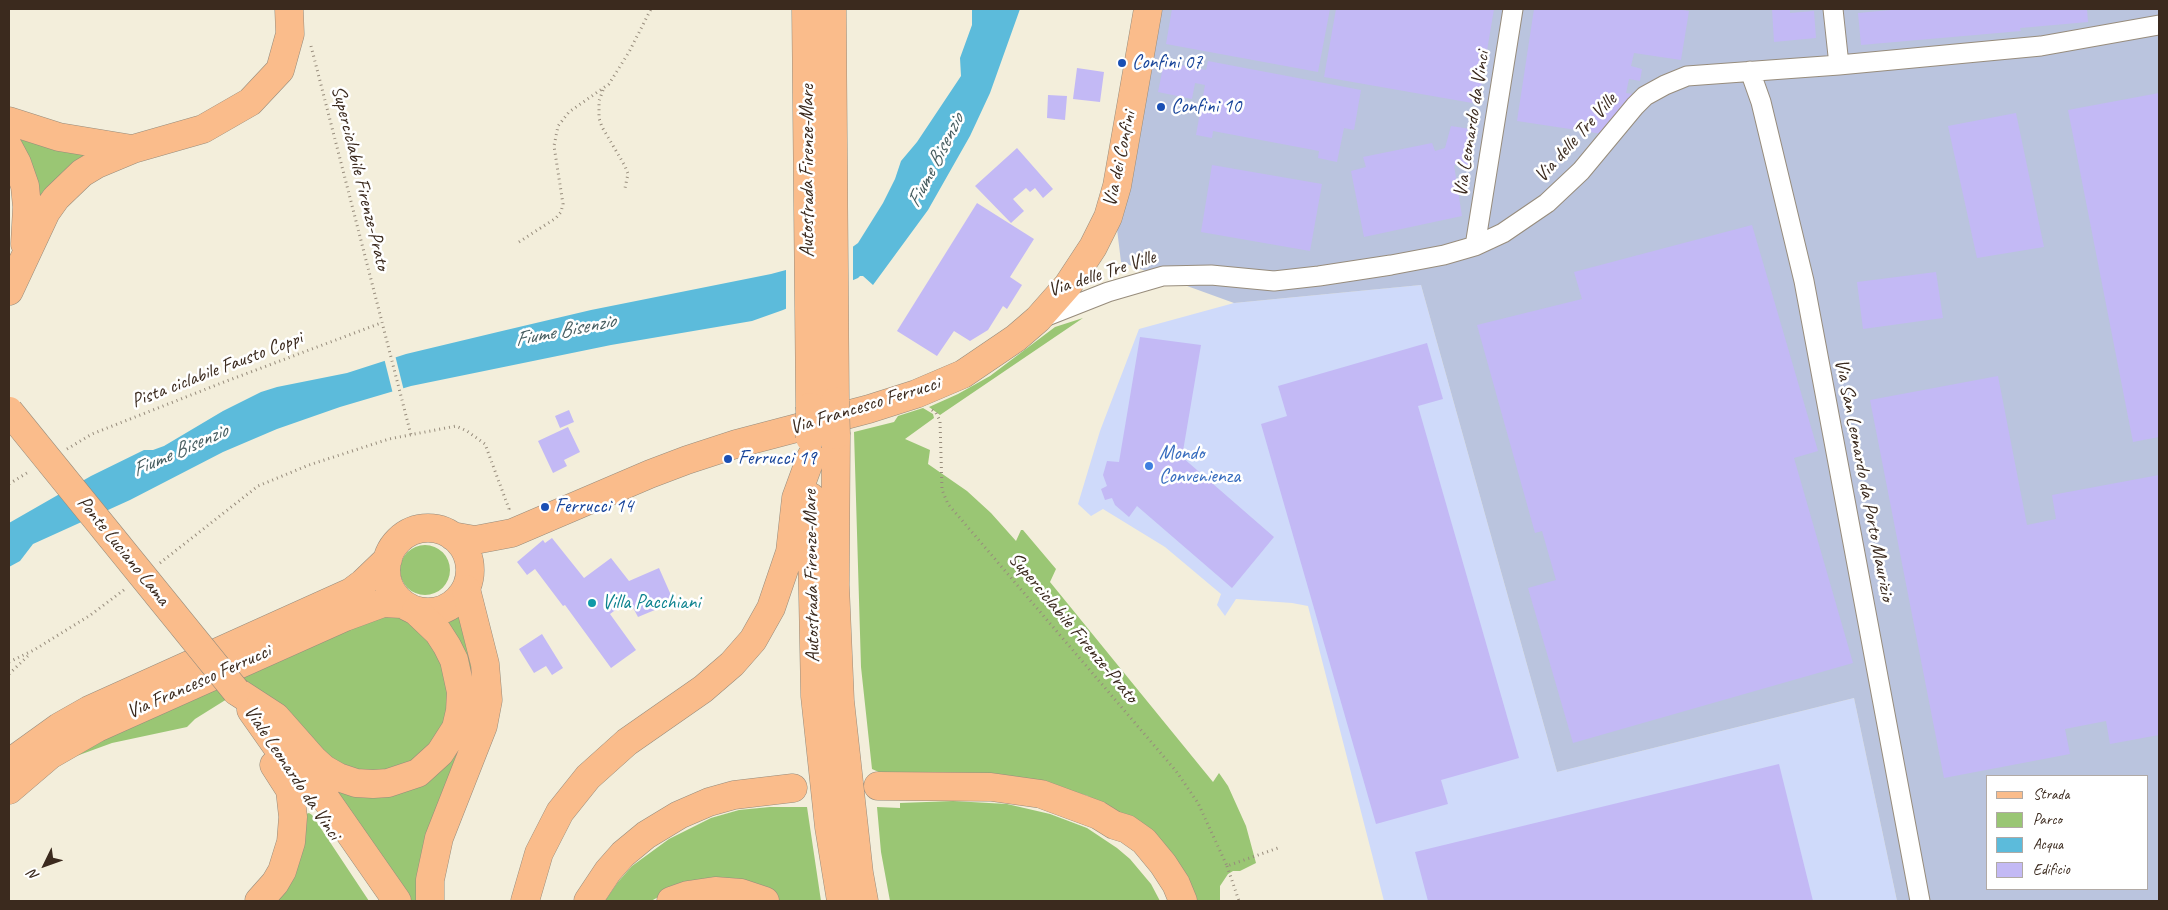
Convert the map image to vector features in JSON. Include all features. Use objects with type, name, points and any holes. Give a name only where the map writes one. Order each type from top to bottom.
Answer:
[{"type":"main road","points":[[9,291],[46,212],[68,184],[97,164],[133,149],[203,129],[250,102],[280,70],[290,34],[289,9]]},
{"type":"main road","name":"Autostrada Firenze-Mare","points":[[806,9],[809,314],[823,404]]},
{"type":"main road","name":"Autostrada Firenze-Mare","points":[[832,9],[835,303],[819,443],[815,696],[829,827],[841,901]]},
{"type":"main road","name":"Via dei Confini","points":[[1038,319],[1076,274],[1093,247],[1108,217],[1117,186],[1148,9]]},
{"type":"main road","points":[[9,121],[59,137],[133,149]]},
{"type":"main road","points":[[9,148],[17,163],[25,186],[27,237],[21,265]]},
{"type":"main road","name":"Via Francesco Ferrucci","points":[[9,763],[59,727],[89,710],[351,592],[388,559],[394,546],[403,537],[415,530],[429,528],[452,536],[475,540],[507,525],[687,460],[736,444],[869,409],[934,387],[975,366],[1001,349],[1038,319]]},
{"type":"main road","name":"Ponte Luciano Lama","points":[[9,411],[236,691]]},
{"type":"main road","points":[[525,901],[539,854],[560,812],[588,778],[627,742],[703,689],[732,664],[753,640],[771,608],[790,552],[796,498],[819,443]]},
{"type":"main road","name":"Autostrada Firenze-Mare","points":[[819,443],[835,585],[840,701],[859,873],[864,901]]},
{"type":"main road","name":"Via Francesco Ferrucci","points":[[9,790],[50,755],[97,728],[352,614],[383,603],[428,612],[440,611],[451,606],[460,598],[484,555],[507,525]]},
{"type":"main road","points":[[430,901],[431,872],[439,838],[483,726],[488,700],[485,664],[468,581],[469,559],[463,547],[452,536]]},
{"type":"main road","points":[[236,691],[276,717],[324,769],[338,777],[356,783],[388,783],[418,773],[440,754],[456,728],[460,711],[461,692],[454,660],[438,632],[394,594],[386,571],[388,559]]},
{"type":"main road","points":[[236,691],[253,735],[290,790],[292,806],[292,828],[287,859],[275,883],[259,901]]},
{"type":"main road","name":"Viale Leonardo da Vinci","points":[[236,691],[297,774],[377,901]]},
{"type":"main road","name":"Viale Leonardo da Vinci","points":[[236,691],[305,766],[397,901]]},
{"type":"main road","points":[[878,786],[990,787],[1041,794],[1098,814],[1114,825],[1147,865],[1169,901]]},
{"type":"main road","points":[[588,901],[608,871],[623,854],[646,835],[679,815],[709,802],[734,795],[793,788]]},
{"type":"main road","points":[[1114,825],[1127,829],[1144,841],[1163,864],[1176,884],[1183,901]]},
{"type":"main road","points":[[859,873],[870,901]]},
{"type":"main road","points":[[671,901],[715,891],[741,893],[765,901]]},
{"type":"street","name":"Via Leonardo da Vinci","points":[[1476,246],[1513,9]]},
{"type":"street","points":[[1834,9],[1839,65]]},
{"type":"street","name":"Via delle Tre Ville","points":[[1038,319],[1108,292],[1163,276],[1211,275],[1274,281],[1408,262],[1476,246],[1519,223],[1559,193],[1581,171],[1634,106],[1656,89],[1675,80],[1693,75],[1839,65],[2041,46],[2159,26]]},
{"type":"street","name":"Via San Leonardo da Porto Maurizio","points":[[1750,71],[1761,102],[1804,281],[1920,901]]},
{"type":"path","points":[[625,188],[628,174],[602,127],[599,118],[599,101],[603,90],[616,73],[651,9]]},
{"type":"path","name":"Superciclabile Firenze-Prato","points":[[309,41],[411,435]]},
{"type":"path","points":[[519,242],[556,218],[561,212],[563,204],[554,146],[558,126],[569,112],[603,90]]},
{"type":"path","name":"Pista ciclabile Fausto Coppi","points":[[65,450],[92,434],[381,323]]},
{"type":"path","name":"Superciclabile Firenze-Prato","points":[[930,408],[936,413],[940,421],[942,490],[948,504],[1176,771],[1198,803],[1227,866],[1239,901]]},
{"type":"path","points":[[160,563],[258,486],[318,462],[388,439],[456,426],[467,431],[484,444],[509,509],[507,525]]},
{"type":"path","points":[[9,484],[32,470]]},
{"type":"path","points":[[9,662],[34,650],[89,616],[128,587]]},
{"type":"path","points":[[9,674],[34,650]]},
{"type":"path","points":[[1227,866],[1278,848]]},
{"type":"shaded area","points":[[1159,9],[2159,9],[2159,901],[1897,901],[1854,698],[1557,772],[1421,285],[1234,303],[1121,262],[1117,229]]},
{"type":"shaded area","points":[[1421,285],[1557,772],[1854,698],[1897,901],[1384,901],[1308,606],[1236,599],[1225,616],[1217,605],[1221,594],[1165,547],[1103,509],[1091,516],[1078,504],[1100,431],[1139,329],[1234,303]]},
{"type":"green space","points":[[12,133],[97,149],[40,204]]},
{"type":"green space","points":[[1083,318],[940,415],[929,407],[958,394],[990,376],[1055,327]]},
{"type":"green space","points":[[923,408],[933,414],[934,418],[905,439],[930,450],[928,464],[967,491],[991,513],[1016,541],[1021,530],[1023,530],[1056,569],[1050,582],[1213,782],[1219,773],[1228,786],[1246,826],[1256,863],[1240,871],[1233,871],[1228,874],[1220,886],[1220,901],[1192,901],[1129,818],[1088,796],[1050,784],[978,773],[881,773],[872,769],[861,667],[854,432],[894,422],[898,416]]},
{"type":"green space","points":[[425,545],[434,547],[445,556],[450,570],[448,579],[439,590],[425,595],[416,593],[405,584],[400,570],[402,561],[411,550]]},
{"type":"green space","points":[[466,607],[481,678],[419,901],[402,901],[334,792],[455,746],[440,625]]},
{"type":"green space","points":[[396,612],[419,624],[449,667],[446,728],[404,769],[347,772],[247,682],[227,699],[195,719],[187,727],[112,743],[71,758],[53,770],[42,769],[243,668]]},
{"type":"green space","points":[[953,801],[1007,804],[1050,814],[1087,828],[1130,859],[1151,884],[1160,901],[890,901],[881,852],[877,807],[900,808],[900,803]]},
{"type":"green space","points":[[770,807],[807,807],[821,901],[780,901],[768,895],[662,895],[651,901],[605,901],[632,866],[669,839],[711,818],[739,810]]},
{"type":"green space","points":[[309,813],[369,901],[271,901],[306,814]]},
{"type":"water","name":"Fiume Bisenzio","points":[[972,9],[1020,9],[990,93],[970,136],[928,210],[873,285],[863,276],[860,276],[783,310],[752,321],[611,345],[411,386],[340,407],[277,429],[223,452],[130,500],[33,544],[20,561],[9,567],[9,523],[91,476],[144,450],[153,450],[164,446],[223,411],[261,392],[347,373],[406,354],[591,310],[771,274],[827,259],[847,251],[858,243],[883,203],[895,179],[901,161],[917,142],[961,76],[960,58],[972,25]]},
{"type":"pier","points":[[853,243],[853,282],[786,312],[786,268],[826,256]]},
{"type":"pier","points":[[395,355],[404,391],[393,394],[384,358]]},
{"type":"building","points":[[1172,9],[1330,9],[1318,72],[1166,44]]},
{"type":"building","points":[[1336,9],[1494,9],[1478,104],[1324,77]]},
{"type":"building","points":[[1534,9],[1676,9],[1689,11],[1681,60],[1634,53],[1631,66],[1642,69],[1640,81],[1629,79],[1626,93],[1633,94],[1603,134],[1517,121]]},
{"type":"building","points":[[1772,9],[1790,9],[1790,13],[1814,11],[1816,38],[1774,42]]},
{"type":"building","points":[[1902,9],[2087,9],[2088,22],[2020,28],[2021,31],[1861,45],[1858,13]]},
{"type":"building","points":[[1208,61],[1361,90],[1354,130],[1344,128],[1337,162],[1318,158],[1319,151],[1213,131],[1212,138],[1196,135],[1205,85],[1195,83],[1192,99],[1158,92],[1164,62],[1206,70]]},
{"type":"building","points":[[1077,68],[1104,72],[1100,102],[1073,99]]},
{"type":"building","points":[[2159,93],[2159,437],[2133,442],[2068,110]]},
{"type":"building","points":[[1048,95],[1067,96],[1065,120],[1047,118]]},
{"type":"building","points":[[2016,113],[2044,247],[1977,258],[1948,126]]},
{"type":"building","points":[[1451,126],[1477,130],[1471,166],[1454,165],[1462,216],[1364,237],[1351,171],[1366,167],[1363,157],[1432,143],[1435,151],[1445,148]]},
{"type":"building","points":[[1017,148],[1053,189],[1043,198],[1035,188],[1030,192],[1026,188],[1013,199],[1024,211],[1011,223],[975,186]]},
{"type":"building","points":[[1212,165],[1322,184],[1310,251],[1201,232]]},
{"type":"building","points":[[977,203],[1034,239],[1010,277],[1022,285],[1007,309],[1003,306],[988,330],[970,341],[954,331],[937,356],[897,331]]},
{"type":"building","points":[[1752,225],[1818,451],[1794,458],[1853,663],[1573,743],[1528,588],[1556,580],[1542,531],[1535,533],[1477,325],[1582,299],[1574,272]]},
{"type":"building","points":[[1936,272],[1943,318],[1863,329],[1857,282]]},
{"type":"building","name":"Mondo Convenienza","points":[[1140,337],[1201,345],[1182,457],[1274,537],[1232,588],[1137,506],[1129,517],[1115,505],[1112,498],[1105,500],[1101,489],[1107,486],[1103,475],[1107,461],[1119,462]]},
{"type":"building","points":[[1427,343],[1443,399],[1418,406],[1519,758],[1441,780],[1448,804],[1376,824],[1261,424],[1287,416],[1278,386]]},
{"type":"building","points":[[1998,376],[2027,525],[2056,519],[2052,495],[2159,475],[2159,735],[2110,744],[2106,721],[2065,729],[2070,754],[1944,778],[1870,400]]},
{"type":"building","points":[[569,410],[574,422],[560,428],[555,416]]},
{"type":"building","points":[[568,427],[580,452],[564,460],[567,466],[553,473],[538,441]]},
{"type":"building","name":"Villa Pacchiani","points":[[552,538],[584,578],[611,558],[629,581],[659,568],[674,602],[638,617],[629,600],[610,614],[636,650],[611,668],[565,605],[563,606],[535,569],[527,575],[517,562],[543,540],[545,543]]},
{"type":"building","points":[[542,634],[563,668],[552,675],[546,666],[534,673],[519,649]]},
{"type":"building","points":[[1779,764],[1813,901],[1428,901],[1415,852]]},
{"type":"place","name":"Confini 07","points":[[1122,63]]},
{"type":"place","name":"Confini 10","points":[[1161,107]]},
{"type":"place","name":"Ferrucci 19","points":[[728,459]]},
{"type":"place","name":"Mondo Convenienza","points":[[1149,466]]},
{"type":"place","name":"Ferrucci 14","points":[[545,507]]},
{"type":"place","name":"Villa Pacchiani","points":[[592,603]]}]
